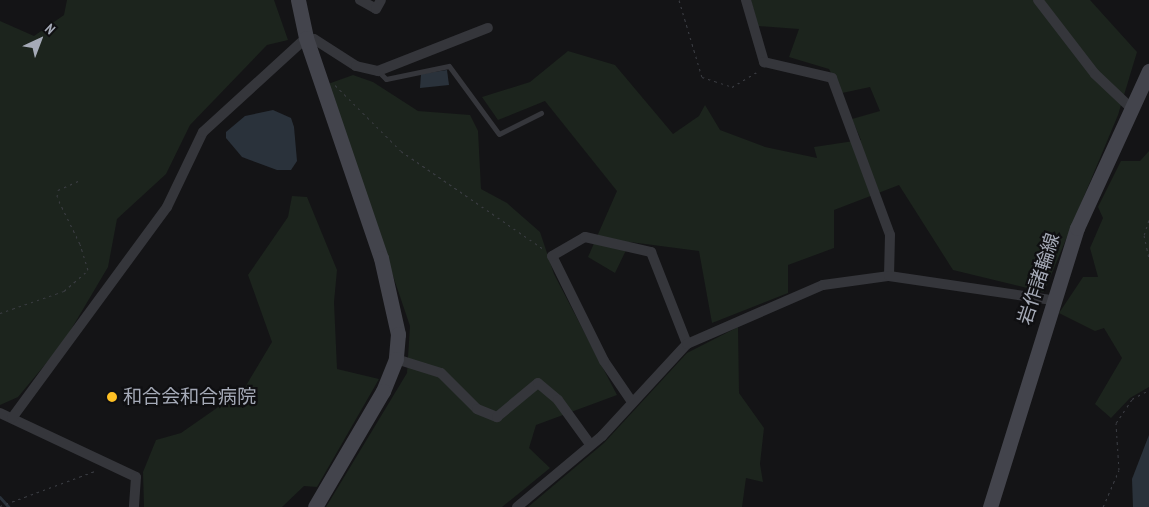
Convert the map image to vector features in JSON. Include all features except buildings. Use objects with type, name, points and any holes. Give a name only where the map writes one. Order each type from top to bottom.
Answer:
[{"type":"street","points":[[298,0],[307,40],[395,306],[396,359],[383,391],[315,507]]},
{"type":"street","points":[[360,0],[376,9],[381,0]]},
{"type":"street","points":[[746,0],[767,64],[832,78],[890,235],[889,276]]},
{"type":"street","points":[[1038,0],[1095,74],[1131,108]]},
{"type":"street","points":[[12,418],[167,207],[202,132],[307,40],[314,39],[356,66],[378,71],[479,35],[488,28]]},
{"type":"street","name":"岩作諸輪線","points":[[990,507],[1052,300],[1092,190],[1149,71]]},
{"type":"street","points":[[632,402],[604,361],[552,256],[584,237],[651,252],[687,344]]},
{"type":"street","points":[[517,507],[590,444],[687,344],[823,285],[889,276],[1052,300]]},
{"type":"street","points":[[396,359],[441,373],[477,409],[497,417],[538,383],[558,400],[590,444]]},
{"type":"street","points":[[0,413],[112,465],[139,481],[134,507]]},
{"type":"lane","points":[[378,71],[386,79],[449,66],[499,134],[541,113]]},
{"type":"path","points":[[679,0],[702,77],[737,86],[767,64]]},
{"type":"path","points":[[334,83],[402,150],[552,256]]},
{"type":"path","points":[[0,313],[64,291],[88,270],[80,244],[56,197],[58,190],[78,181]]},
{"type":"path","points":[[1149,220],[1144,235],[1149,259]]},
{"type":"path","points":[[1103,507],[1119,470],[1116,424],[1132,399],[1149,390]]},
{"type":"path","points":[[1,506],[112,465]]},
{"type":"shaded area","points":[[67,0],[274,0],[288,40],[267,45],[190,125],[166,174],[117,219],[108,267],[63,343],[18,397],[0,405],[0,21],[34,36],[64,15]]},
{"type":"shaded area","points":[[751,0],[1090,0],[1137,52],[1118,115],[1044,292],[953,270],[899,185],[834,210],[834,248],[788,265],[788,293],[712,323],[699,251],[630,242],[615,273],[588,257],[617,191],[545,101],[498,120],[482,97],[530,82],[568,51],[615,65],[673,134],[699,116],[705,105],[720,130],[765,147],[817,158],[814,147],[861,140],[852,119],[880,111],[870,87],[842,93],[829,69],[789,57],[799,29],[758,26]]},
{"type":"shaded area","points":[[447,70],[449,85],[420,88],[421,74]]},
{"type":"shaded area","points":[[353,75],[373,82],[418,111],[470,115],[478,131],[481,189],[507,203],[540,232],[554,274],[617,395],[536,425],[529,448],[550,468],[502,507],[326,507],[407,373],[410,326],[328,84]]},
{"type":"shaded area","points":[[273,110],[291,118],[294,127],[297,161],[291,170],[277,170],[242,157],[226,138],[226,132],[245,116]]},
{"type":"shaded area","points":[[1149,151],[1149,387],[1130,398],[1111,418],[1095,404],[1122,358],[1104,328],[1095,331],[1059,313],[1083,277],[1098,277],[1090,248],[1103,218],[1098,207],[1121,161],[1140,161]]},
{"type":"shaded area","points":[[292,196],[307,197],[337,270],[334,302],[337,369],[379,379],[317,487],[304,486],[282,507],[144,507],[143,472],[156,440],[181,433],[244,389],[272,342],[248,275],[288,217]]},
{"type":"shaded area","points":[[738,327],[739,393],[764,428],[760,464],[763,482],[746,478],[742,507],[528,507],[604,443],[687,353]]},
{"type":"shaded area","points":[[1149,435],[1149,507],[1133,507],[1132,479]]},
{"type":"waterway","points":[[0,497],[9,507]]},
{"type":"place","name":"和合会和合病院","points":[[112,397]]}]
